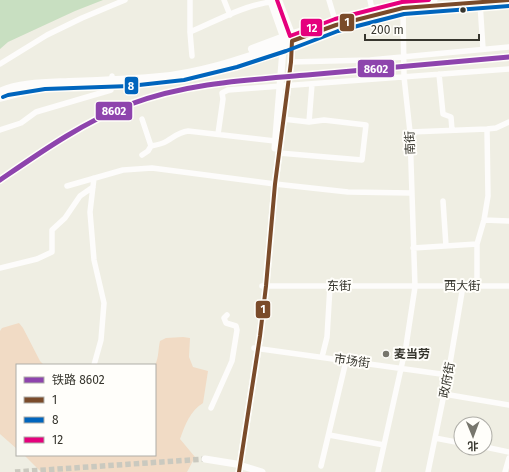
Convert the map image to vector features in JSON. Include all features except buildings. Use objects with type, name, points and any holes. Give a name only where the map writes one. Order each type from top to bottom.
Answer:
[{"type":"highway","points":[[0,87],[44,79],[112,78],[130,80],[183,74],[235,61],[288,39],[273,1]]},
{"type":"highway","points":[[0,92],[6,89],[44,83],[112,78]]},
{"type":"main road","points":[[288,39],[335,20],[372,9],[434,0]]},
{"type":"main road","points":[[288,39],[404,4],[509,0]]},
{"type":"main road","points":[[237,469],[264,286],[273,184],[275,141],[284,86],[291,62],[288,39]]},
{"type":"main road","points":[[273,184],[279,153],[283,119],[288,39]]},
{"type":"main road","points":[[237,469],[248,472]]},
{"type":"main road","points":[[237,469],[262,472]]},
{"type":"street","points":[[0,64],[47,35],[125,0]]},
{"type":"street","points":[[190,0],[192,56]]},
{"type":"street","points":[[224,0],[230,15]]},
{"type":"street","points":[[329,0],[335,20]]},
{"type":"street","points":[[370,0],[372,9]]},
{"type":"street","points":[[190,32],[230,15],[273,1]]},
{"type":"street","points":[[480,2],[483,49]]},
{"type":"street","name":"南街","points":[[378,472],[406,346],[415,287],[410,132],[404,77],[404,4]]},
{"type":"street","points":[[291,62],[370,60],[509,46]]},
{"type":"street","points":[[218,134],[223,99],[222,93],[235,89],[509,68]]},
{"type":"street","points":[[439,74],[443,114],[450,117],[452,130]]},
{"type":"street","points":[[0,130],[21,124],[36,112],[111,90],[112,78]]},
{"type":"street","points":[[308,122],[312,84]]},
{"type":"street","points":[[0,99],[27,92]]},
{"type":"street","points":[[142,119],[151,146],[148,152],[142,155]]},
{"type":"street","points":[[279,153],[362,160],[366,125],[324,120],[308,122],[283,119]]},
{"type":"street","points":[[410,132],[487,129],[496,128],[509,122]]},
{"type":"street","points":[[477,286],[477,244],[484,220],[488,196],[487,129]]},
{"type":"street","points":[[151,146],[167,141],[178,133],[184,131],[275,141]]},
{"type":"street","points":[[67,186],[123,170],[152,168],[348,192],[411,193]]},
{"type":"street","points":[[94,178],[90,212],[93,252],[104,303],[101,340],[94,364]]},
{"type":"street","points":[[0,268],[37,259],[52,252],[52,230],[65,218],[80,196],[93,187]]},
{"type":"street","points":[[443,201],[446,246]]},
{"type":"street","points":[[484,220],[509,221]]},
{"type":"street","points":[[413,248],[477,244]]},
{"type":"street","name":"东街","points":[[264,286],[415,287]]},
{"type":"street","points":[[322,357],[327,338],[330,286]]},
{"type":"street","name":"政府街","points":[[428,472],[448,375],[463,286]]},
{"type":"street","name":"西大街","points":[[415,287],[509,286]]},
{"type":"street","points":[[211,408],[232,361],[237,330],[236,326],[226,323],[224,318],[227,315]]},
{"type":"street","name":"市场街","points":[[256,348],[448,375]]},
{"type":"street","points":[[321,466],[346,361]]},
{"type":"street","points":[[444,394],[509,405]]},
{"type":"street","points":[[329,435],[384,445]]},
{"type":"street","points":[[435,438],[453,441]]},
{"type":"street","points":[[493,449],[509,452]]},
{"type":"street","points":[[505,472],[509,458]]},
{"type":"shaded area","points":[[0,0],[103,0],[75,11],[8,42],[0,49]]},
{"type":"shaded area","points":[[19,323],[43,364],[16,364],[16,448],[0,434],[0,331],[2,328]]},
{"type":"shaded area","points":[[166,338],[190,338],[189,357],[193,367],[208,371],[203,403],[191,414],[180,439],[195,457],[187,472],[41,472],[25,456],[156,456],[155,364],[160,341]]},
{"type":"tunnel","points":[[15,472],[205,459]]},
{"type":"rail line","name":"8602","points":[[0,180],[62,139],[94,120],[128,105],[172,92],[194,87],[239,81],[509,57]]},
{"type":"transit line","name":"12","points":[[277,0],[290,36],[335,19],[402,2],[429,0]]},
{"type":"transit line","name":"1","points":[[239,472],[260,336],[275,184],[291,62],[292,41],[336,25],[403,8],[509,0]]},
{"type":"transit line","name":"8","points":[[3,97],[45,89],[130,86],[184,80],[237,67],[286,51],[338,31],[404,14],[509,6]]},
{"type":"place","name":"麦当劳","points":[[386,354]]}]
